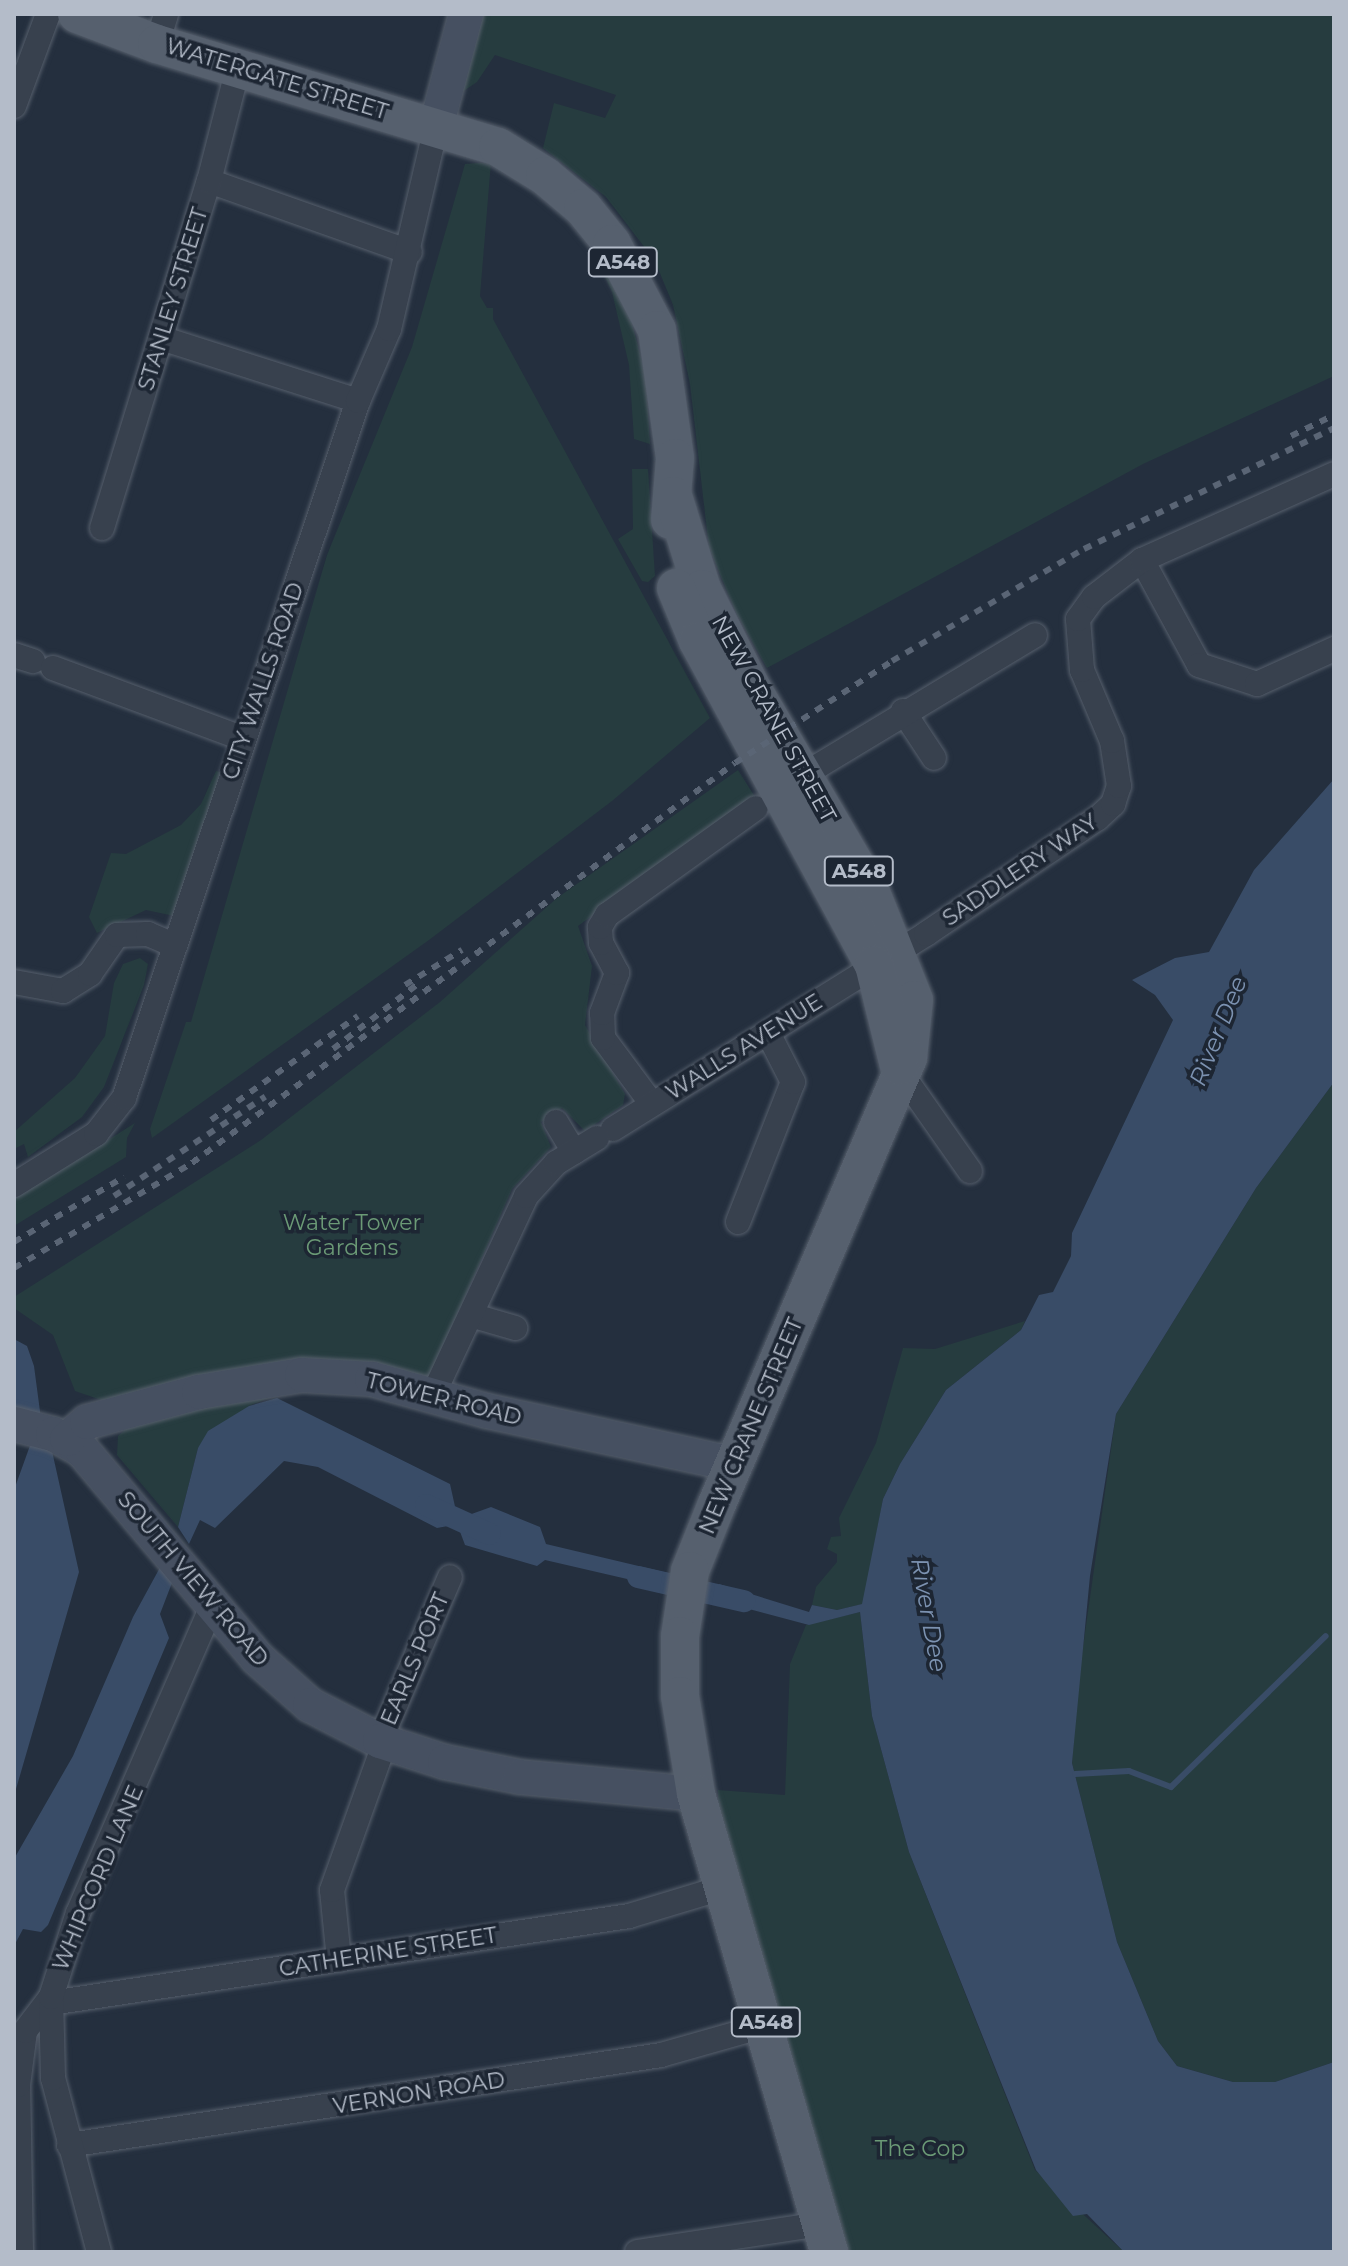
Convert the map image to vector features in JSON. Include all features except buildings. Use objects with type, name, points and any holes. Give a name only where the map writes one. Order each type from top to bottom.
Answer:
[{"type":"main road","name":"WATERGATE STREET","points":[[77,14],[162,29],[238,68],[478,140]]},
{"type":"main road","name":"NEW CRANE STREET","points":[[478,140],[545,176],[583,208],[638,289],[657,330],[666,369],[673,496],[668,535],[672,576],[698,641],[780,791],[886,959],[901,1073],[884,1123],[733,1464],[688,1587],[680,1696],[696,1794]]},
{"type":"main road","name":"A548","points":[[696,1794],[722,1888],[767,2025],[825,2238]]},
{"type":"street","points":[[14,106],[48,14]]},
{"type":"street","points":[[436,127],[466,14]]},
{"type":"street","name":"STANLEY STREET","points":[[102,528],[209,181],[238,68]]},
{"type":"street","name":"CITY WALLS ROAD","points":[[14,1185],[96,1134],[112,1118],[124,1098],[358,401],[389,329],[410,252],[436,127]]},
{"type":"street","points":[[209,181],[410,252]]},
{"type":"street","points":[[161,338],[358,401]]},
{"type":"street","name":"SADDLERY WAY","points":[[886,959],[1113,804],[1119,786],[1112,741],[1082,670],[1078,619],[1094,597],[1142,560],[1334,474]]},
{"type":"street","points":[[1142,560],[1199,665],[1257,684],[1334,649]]},
{"type":"street","points":[[652,1104],[603,1038],[602,1013],[617,973],[600,927],[619,906],[780,791],[903,711],[1035,635]]},
{"type":"street","points":[[33,661],[244,739]]},
{"type":"street","points":[[903,711],[934,758]]},
{"type":"street","points":[[14,982],[63,991],[90,974],[117,935],[148,934],[174,945]]},
{"type":"street","name":"WALLS AVENUE","points":[[432,1397],[474,1316],[526,1196],[536,1180],[574,1152],[886,959]]},
{"type":"street","points":[[738,1222],[793,1082],[768,1033]]},
{"type":"street","points":[[901,1073],[970,1171]]},
{"type":"street","points":[[556,1122],[574,1152]]},
{"type":"street","points":[[474,1316],[515,1328]]},
{"type":"street","name":"TOWER ROAD","points":[[60,1437],[87,1422],[199,1392],[302,1375],[372,1379],[432,1397],[733,1464]]},
{"type":"street","points":[[14,1424],[60,1437]]},
{"type":"street","name":"SOUTH VIEW ROAD","points":[[60,1437],[153,1532],[257,1658],[310,1705],[382,1742],[520,1777],[696,1794]]},
{"type":"street","name":"EARLS PORT","points":[[339,1960],[332,1890],[382,1742],[450,1577]]},
{"type":"street","name":"WHIPCORD LANE","points":[[99,2252],[53,2078],[51,2000],[78,1913],[212,1607]]},
{"type":"street","name":"CATHERINE STREET","points":[[51,2000],[629,1916],[722,1888]]},
{"type":"street","points":[[21,2252],[18,2085],[25,2031],[51,2000]]},
{"type":"street","name":"VERNON ROAD","points":[[69,2145],[661,2055],[767,2025]]},
{"type":"street","points":[[637,2252],[825,2238]]},
{"type":"green space","points":[[480,14],[1334,14],[1334,376],[1143,464],[767,668],[737,615],[709,548],[690,384],[673,305],[655,261],[606,197],[543,148],[554,103],[605,118],[616,95],[495,55],[477,82],[462,92]]},
{"type":"green space","points":[[491,162],[480,296],[487,308],[493,308],[493,319],[710,718],[612,801],[429,940],[152,1138],[150,1129],[186,1022],[191,1022],[327,555],[412,347],[465,164]]},
{"type":"green space","points":[[583,230],[626,301],[646,376],[650,444],[634,439],[629,365],[612,292]]},
{"type":"green space","points":[[632,469],[648,469],[655,576],[648,582],[642,581],[618,539],[633,529]]},
{"type":"green space","name":"Water Tower Gardens","points":[[738,770],[755,797],[578,926],[592,966],[585,1025],[625,1094],[623,1105],[585,1131],[562,1108],[541,1122],[551,1147],[512,1189],[430,1377],[104,1401],[75,1391],[53,1335],[14,1308],[14,1297],[261,1140],[440,1002],[557,898]]},
{"type":"green space","points":[[216,771],[228,774],[179,917],[146,910],[97,933],[89,917],[111,853],[126,854],[181,825],[201,804]]},
{"type":"green space","points":[[140,958],[148,964],[144,985],[104,1087],[82,1117],[28,1157],[24,1144],[14,1149],[14,1132],[75,1078],[105,1036],[114,983],[123,964]]},
{"type":"green space","points":[[1334,1082],[1334,2062],[1275,2082],[1233,2082],[1177,2066],[1158,2041],[1117,1942],[1072,1763],[1078,1682],[1116,1414],[1256,1188]]},
{"type":"green space","points":[[135,1123],[127,1138],[126,1157],[14,1226],[14,1199]]},
{"type":"green space","points":[[1025,1321],[1021,1330],[946,1390],[900,1464],[883,1499],[863,1604],[837,1610],[812,1605],[816,1587],[837,1562],[837,1554],[827,1549],[831,1537],[841,1536],[839,1518],[876,1443],[903,1348],[935,1349]]},
{"type":"green space","points":[[280,1393],[249,1406],[198,1448],[178,1527],[117,1455],[118,1436],[134,1422]]},
{"type":"green space","name":"The Cop","points":[[860,1612],[872,1716],[909,1852],[1035,2170],[1124,2252],[846,2252],[719,1833],[718,1790],[785,1795],[790,1664],[806,1625]]},
{"type":"water","name":"River Dee","points":[[1334,779],[1334,1082],[1256,1188],[1116,1414],[1090,1576],[1072,1763],[1117,1942],[1158,2041],[1177,2066],[1233,2082],[1275,2082],[1334,2062],[1334,2252],[1124,2252],[1087,2214],[1073,2216],[1036,2170],[909,1852],[872,1716],[860,1612],[809,1625],[715,1600],[719,1584],[809,1612],[812,1605],[837,1610],[862,1604],[883,1499],[900,1464],[946,1390],[1021,1330],[1039,1295],[1053,1292],[1071,1256],[1072,1233],[1173,1020],[1155,995],[1132,980],[1175,958],[1209,952],[1254,870]]},
{"type":"water","points":[[14,1339],[27,1346],[34,1366],[45,1449],[52,1451],[79,1572],[14,1796],[14,1490],[32,1440],[14,1414]]},
{"type":"water","points":[[277,1398],[450,1484],[456,1511],[448,1526],[437,1528],[318,1467],[284,1461],[215,1528],[200,1520],[189,1544],[178,1527],[198,1448],[208,1431],[249,1406]]},
{"type":"water","points":[[491,1507],[540,1527],[546,1544],[668,1573],[666,1588],[545,1560],[537,1566],[465,1545],[459,1529],[466,1516]]},
{"type":"water","points":[[163,1562],[175,1575],[160,1614],[169,1638],[48,1925],[41,1932],[23,1929],[14,1946],[14,1859],[73,1756],[133,1617]]},
{"type":"waterway","points":[[426,1505],[490,1534]]},
{"type":"waterway","points":[[638,1577],[744,1601]]},
{"type":"waterway","points":[[1075,1774],[1129,1771],[1171,1787],[1326,1636]]},
{"type":"railway","points":[[1291,436],[1334,415]]},
{"type":"railway","points":[[14,1268],[192,1163],[735,763],[892,661],[1084,549],[1334,428]]},
{"type":"railway","points":[[405,985],[462,950]]},
{"type":"railway","points":[[333,1049],[419,983]]},
{"type":"railway","points":[[211,1120],[358,1016]]},
{"type":"railway","points":[[114,1196],[265,1097]]},
{"type":"railway","points":[[14,1242],[124,1177]]}]
